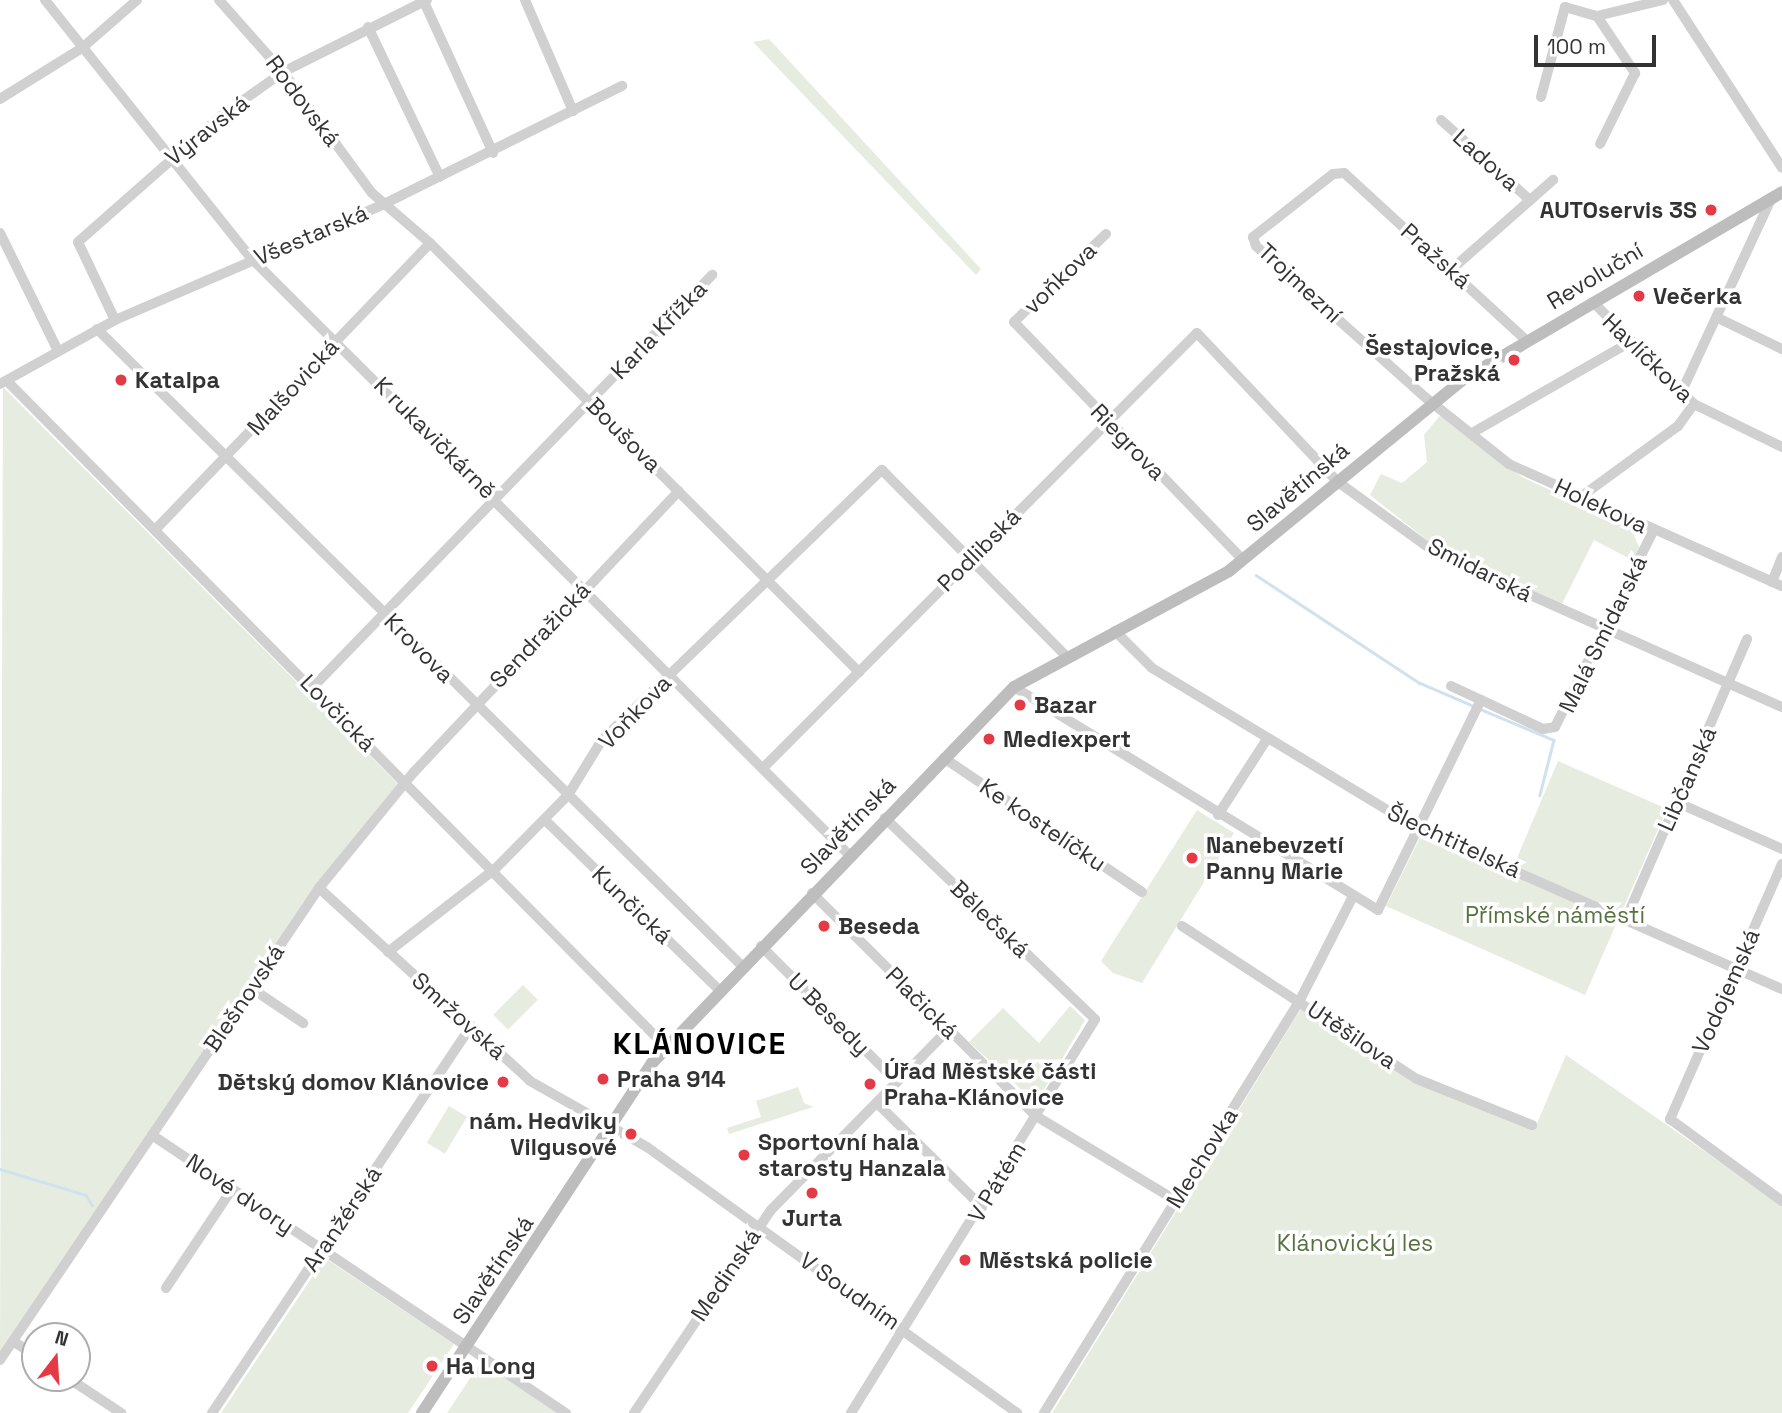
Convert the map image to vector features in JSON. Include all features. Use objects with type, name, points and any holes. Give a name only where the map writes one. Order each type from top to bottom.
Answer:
[{"type":"street","name":"K rukavičkárně","points":[[45,0],[168,160],[252,259],[338,339],[849,855]]},
{"type":"street","points":[[0,99],[82,48],[137,0]]},
{"type":"street","name":"Rodovská","points":[[219,0],[283,72],[384,204]]},
{"type":"street","points":[[526,0],[573,111]]},
{"type":"street","points":[[1541,97],[1564,7],[1597,16],[1663,0]]},
{"type":"street","points":[[1673,0],[1782,167]]},
{"type":"street","points":[[421,1],[493,153]]},
{"type":"street","name":"Výravská","points":[[115,320],[78,242],[168,160],[283,72],[421,1]]},
{"type":"street","points":[[1597,16],[1635,73],[1600,144]]},
{"type":"street","points":[[368,27],[440,177]]},
{"type":"street","name":"Všestarská","points":[[3,383],[57,349],[115,320],[384,204],[493,153],[622,86]]},
{"type":"street","name":"Ladova","points":[[1441,120],[1530,200]]},
{"type":"street","name":"Pražská","points":[[1344,173],[1452,269],[1527,341]]},
{"type":"street","name":"Trojmezní","points":[[1344,173],[1333,174],[1253,237],[1256,246],[1433,402]]},
{"type":"street","points":[[1452,269],[1553,180]]},
{"type":"street","points":[[1681,393],[1717,318],[1742,255],[1777,194]]},
{"type":"street","name":"Revoluční","points":[[1433,402],[1527,341],[1777,194]]},
{"type":"street","name":"Boušova","points":[[384,204],[430,243],[859,673]]},
{"type":"street","points":[[0,233],[57,349]]},
{"type":"street","name":"voňkova","points":[[1014,322],[1106,234]]},
{"type":"street","name":"Malšovická","points":[[155,530],[430,243]]},
{"type":"street","name":"Karla Křížka","points":[[313,687],[712,275]]},
{"type":"street","name":"Havlíčkova","points":[[1593,302],[1630,342],[1695,404],[1782,447]]},
{"type":"street","points":[[1717,318],[1782,349]]},
{"type":"street","name":"Riegrova","points":[[1014,322],[1243,560]]},
{"type":"street","name":"Krovova","points":[[97,329],[742,966]]},
{"type":"street","name":"Podlibská","points":[[763,768],[1197,333]]},
{"type":"street","name":"Smidarská","points":[[1197,333],[1338,482],[1436,553],[1606,631],[1782,707]]},
{"type":"street","points":[[1472,433],[1630,342]]},
{"type":"street","name":"Lovčická","points":[[3,383],[313,687],[488,872],[666,1047]]},
{"type":"street","name":"Holekova","points":[[1433,402],[1509,464],[1653,531],[1782,586]]},
{"type":"street","name":"Slavětínská","points":[[422,1413],[612,1124],[666,1047],[1014,687],[1243,560],[1433,402]]},
{"type":"street","points":[[1582,496],[1678,426],[1695,404]]},
{"type":"street","name":"Voňkova","points":[[388,952],[488,872],[545,820],[568,795],[602,740],[883,470],[970,559]]},
{"type":"street","name":"Sendražická","points":[[408,785],[475,705],[679,491]]},
{"type":"street","name":"Malá Smidarská","points":[[1477,706],[1545,729],[1564,715],[1653,531]]},
{"type":"street","points":[[1772,582],[1782,558]]},
{"type":"street","points":[[970,559],[1066,656]]},
{"type":"street","name":"Šlechtitelská","points":[[1115,631],[1152,668],[1419,829],[1782,989]]},
{"type":"street","name":"Libčanská","points":[[1626,919],[1747,639]]},
{"type":"street","points":[[1014,687],[1352,898],[1378,911],[1477,706],[1451,687]]},
{"type":"street","points":[[1218,815],[1267,739]]},
{"type":"street","name":"Ke kostelíčku","points":[[944,758],[1142,892]]},
{"type":"street","name":"Blešnovská","points":[[0,1360],[319,888],[408,785]]},
{"type":"street","points":[[1676,802],[1782,849]]},
{"type":"street","name":"Bělečská","points":[[885,818],[1095,1019]]},
{"type":"street","name":"Kunčická","points":[[545,820],[719,990]]},
{"type":"street","name":"Vodojemská","points":[[1782,864],[1670,1119],[1782,1201]]},
{"type":"street","name":"Smržovská","points":[[319,888],[530,1081],[612,1124],[647,1147]]},
{"type":"street","name":"Plačická","points":[[812,893],[1036,1116],[1175,1200]]},
{"type":"street","name":"Mechovka","points":[[1044,1413],[1300,1000],[1352,898]]},
{"type":"street","name":"Utěšilova","points":[[1182,926],[1300,1000],[1417,1079],[1532,1125]]},
{"type":"street","name":"U Besedy","points":[[761,946],[897,1082]]},
{"type":"street","points":[[251,988],[303,1023]]},
{"type":"street","name":"V Pátém","points":[[851,1413],[906,1331],[1095,1019]]},
{"type":"street","name":"Aranžérská","points":[[212,1413],[471,1026]]},
{"type":"street","name":"Medinská","points":[[634,1413],[758,1226],[949,1029]]},
{"type":"street","points":[[877,1103],[982,1207]]},
{"type":"street","name":"Nové dvory","points":[[152,1135],[566,1413]]},
{"type":"street","name":"V Soudním","points":[[647,1147],[1017,1413]]},
{"type":"street","points":[[166,1288],[232,1189]]},
{"type":"street","points":[[13,1341],[21,1346]]},
{"type":"street","points":[[89,1392],[121,1413]]},
{"type":"green space","points":[[769,39],[981,269],[976,275],[753,42]]},
{"type":"green space","points":[[3,387],[399,785],[304,901],[0,1351]]},
{"type":"green space","points":[[1442,413],[1522,477],[1630,527],[1639,547],[1636,562],[1594,540],[1561,606],[1442,552],[1370,495],[1381,474],[1402,483],[1427,462],[1424,435]]},
{"type":"green space","name":"Přímské náměstí","points":[[1558,761],[1667,809],[1585,995],[1386,906],[1420,838],[1509,877]]},
{"type":"green space","points":[[1197,810],[1234,833],[1142,983],[1113,973],[1101,961]]},
{"type":"green space","points":[[523,985],[538,1000],[508,1030],[493,1015]]},
{"type":"green space","points":[[1070,1006],[1085,1020],[1036,1103],[969,1042],[1003,1008],[1039,1043]]},
{"type":"green space","name":"Klánovický les","points":[[1302,1007],[1413,1082],[1535,1128],[1566,1055],[1782,1205],[1782,1413],[1052,1413]]},
{"type":"green space","points":[[798,1087],[804,1103],[813,1107],[729,1134],[727,1128],[761,1117],[756,1101]]},
{"type":"green space","points":[[449,1106],[467,1117],[445,1154],[427,1143]]},
{"type":"green space","points":[[325,1258],[454,1344],[408,1413],[221,1413]]},
{"type":"green space","points":[[481,1362],[532,1396],[557,1413],[447,1413]]},
{"type":"waterway","points":[[1256,575],[1420,683],[1474,706]]},
{"type":"waterway","points":[[1480,709],[1554,740],[1540,795]]},
{"type":"waterway","points":[[0,1169],[86,1195],[92,1205]]},
{"type":"place","name":"AUTOservis 3S","points":[[1711,210]]},
{"type":"place","name":"Večerka","points":[[1639,296]]},
{"type":"place","name":"Šestajovice, Pražská","points":[[1514,360]]},
{"type":"place","name":"Katalpa","points":[[121,380]]},
{"type":"place","name":"Bazar","points":[[1020,705]]},
{"type":"place","name":"Mediexpert","points":[[989,739]]},
{"type":"place","name":"Nanebevzetí Panny Marie","points":[[1192,858]]},
{"type":"place","name":"Beseda","points":[[824,926]]},
{"type":"place","name":"Praha 914","points":[[603,1079]]},
{"type":"place","name":"Dětský domov Klánovice","points":[[503,1082]]},
{"type":"place","name":"Úřad Městské části Praha-Klánovice","points":[[870,1084]]},
{"type":"place","name":"nám. Hedviky Vilgusové","points":[[631,1134]]},
{"type":"place","name":"Sportovní hala starosty Hanzala","points":[[744,1155]]},
{"type":"place","name":"Jurta","points":[[812,1193]]},
{"type":"place","name":"Městská policie","points":[[965,1260]]},
{"type":"place","name":"Ha Long","points":[[432,1366]]},
{"type":"district","name":"KLÁNOVICE","points":[[700,1044]]}]
